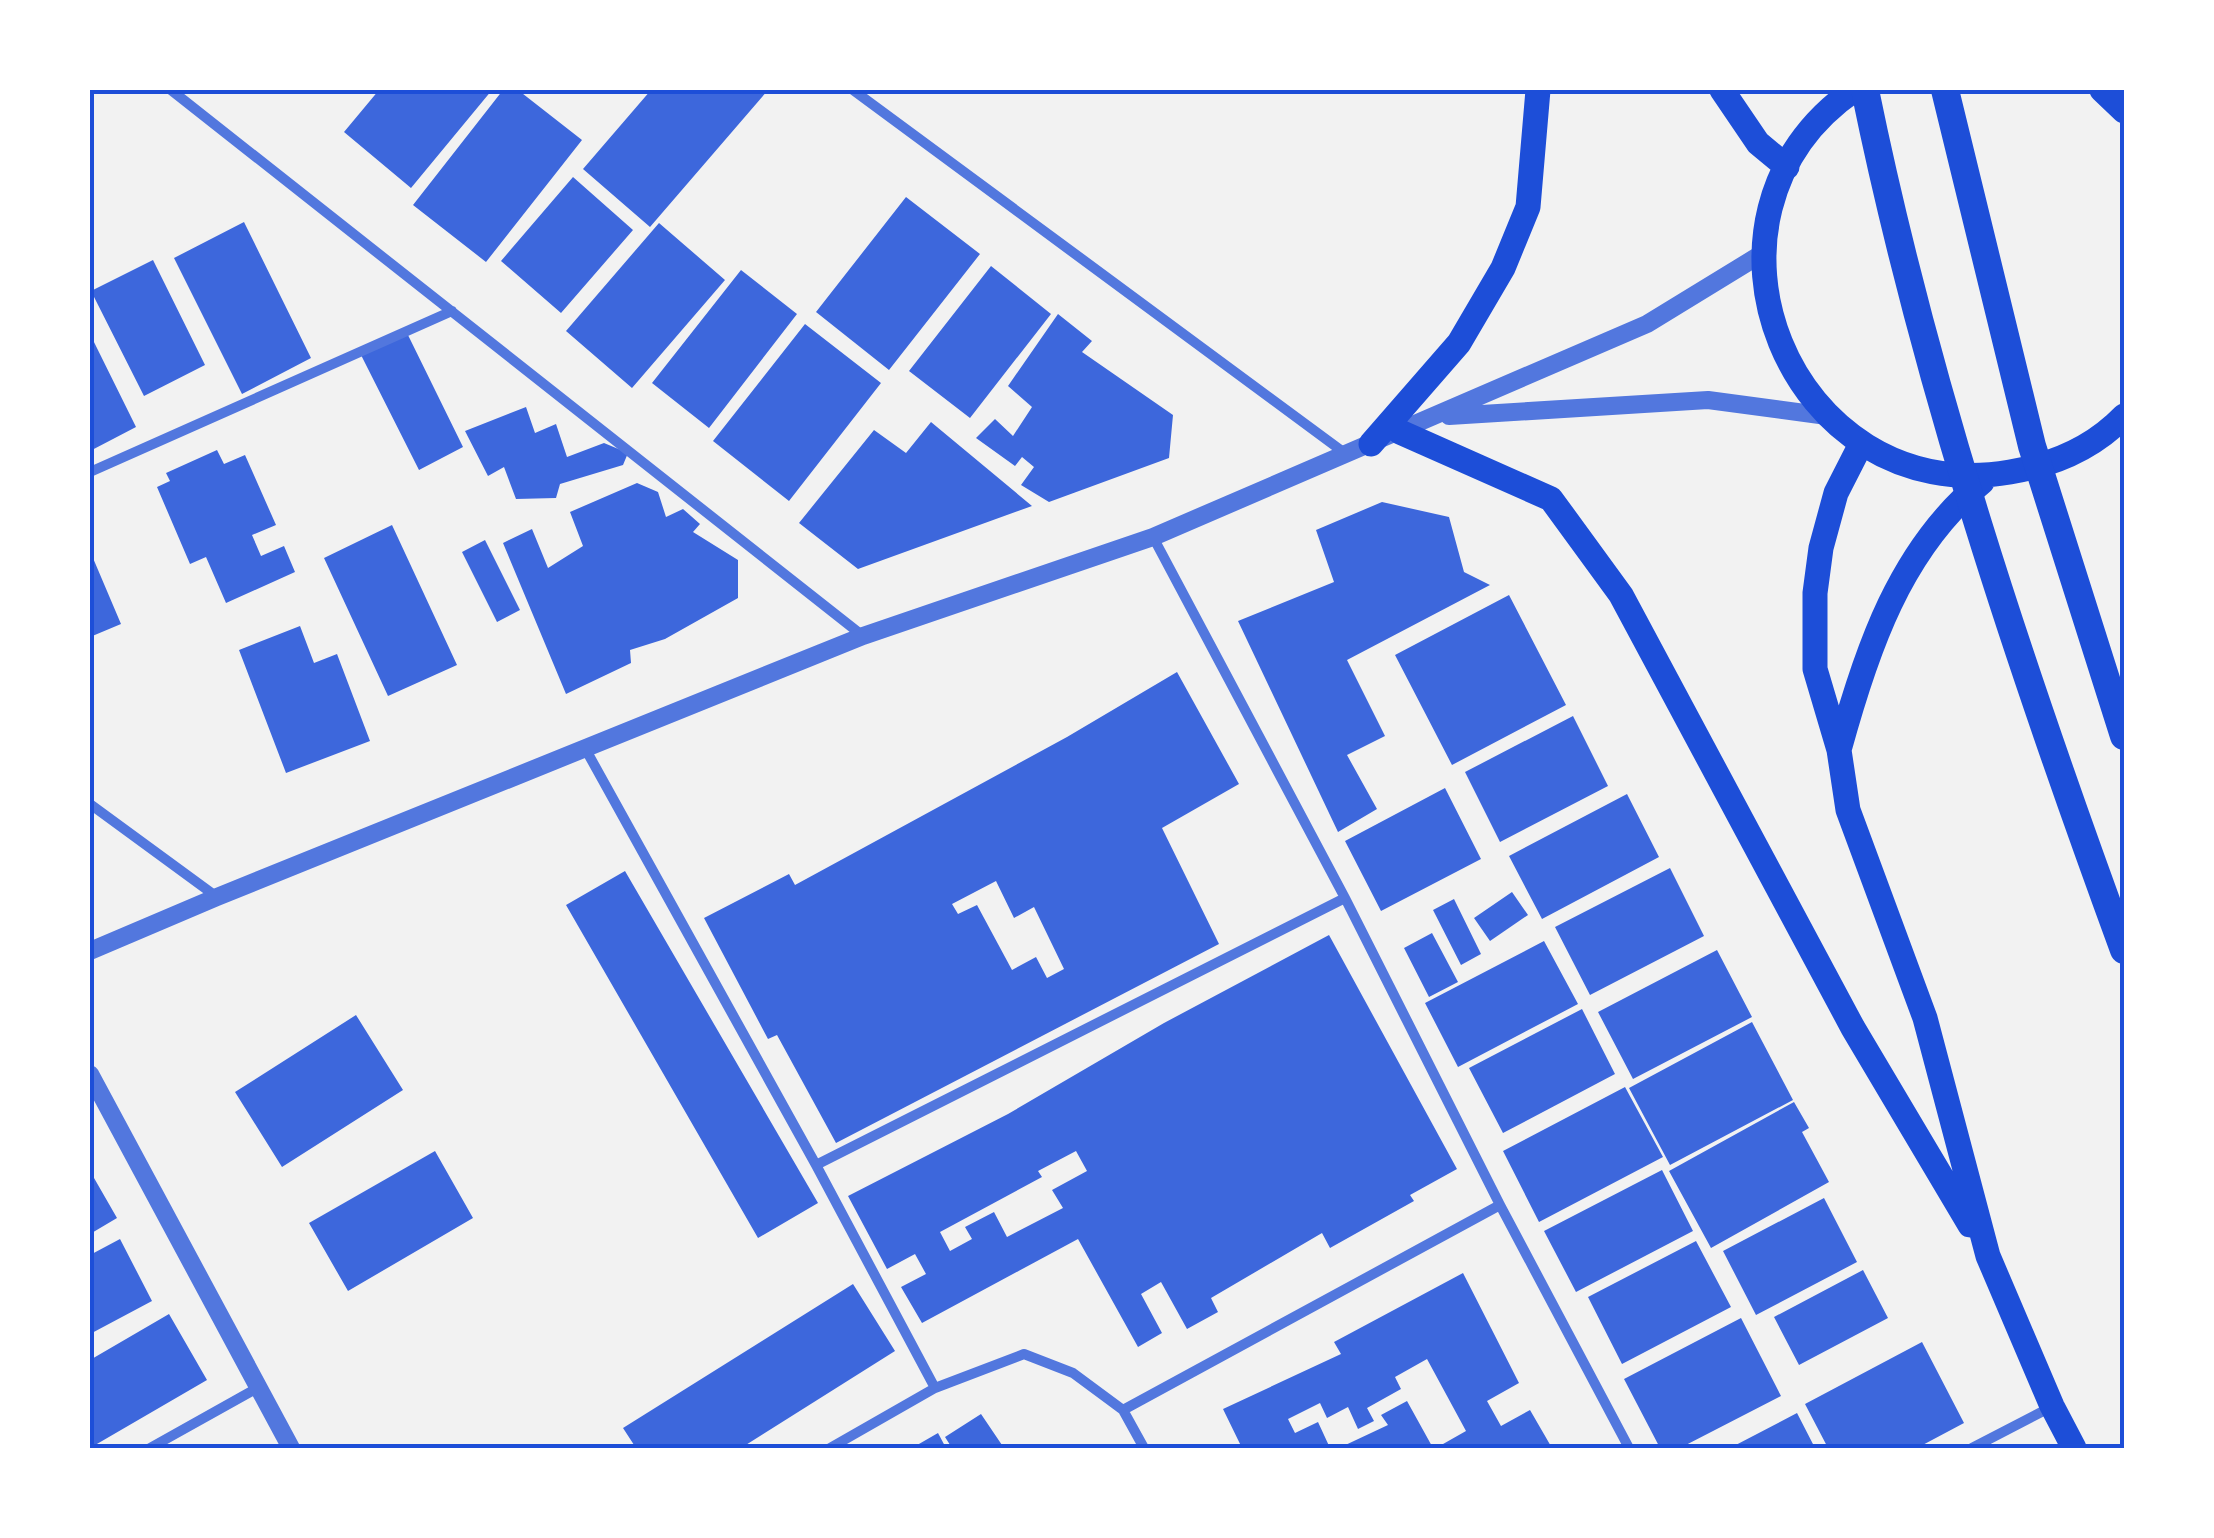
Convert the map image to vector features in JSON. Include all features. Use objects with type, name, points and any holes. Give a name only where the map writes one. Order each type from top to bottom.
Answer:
[{"type":"highway","points":[[1865,90],[1889,210],[1963,482],[2124,950]]},
{"type":"highway","points":[[1945,90],[2032,446],[2124,736]]},
{"type":"main road","points":[[1359,450],[1460,343],[1503,268],[1528,207],[1538,90]]},
{"type":"main road","points":[[1722,90],[1758,143],[1787,168]]},
{"type":"main road","points":[[1854,90],[1811,129],[1787,168],[1770,209],[1764,254],[1766,298],[1778,342],[1798,381],[1827,416],[1861,444],[1902,463],[1944,474],[1989,476],[2033,468],[2074,452],[2120,423]]},
{"type":"main road","points":[[1400,432],[1551,499],[1621,595],[1853,1028],[1988,1256],[2074,1448]]},
{"type":"main road","points":[[1861,444],[1836,493],[1821,548],[1815,594],[1815,670],[1840,750],[1848,810],[1925,1018],[1988,1256]]},
{"type":"main road","points":[[1840,750],[1856,690],[1896,589],[1923,543],[1952,507],[1989,476]]},
{"type":"street","points":[[171,90],[863,636]]},
{"type":"street","points":[[853,90],[1359,450]]},
{"type":"street","points":[[90,952],[863,636],[1154,537],[1648,324],[1764,254]]},
{"type":"street","points":[[90,472],[452,312]]},
{"type":"street","points":[[1433,418],[1708,400],[1827,416]]},
{"type":"street","points":[[1154,537],[1630,1448]]},
{"type":"street","points":[[586,750],[935,1388]]},
{"type":"street","points":[[90,804],[217,897]]},
{"type":"street","points":[[816,1165],[1345,898]]},
{"type":"street","points":[[90,1074],[291,1448]]},
{"type":"street","points":[[1123,1410],[1500,1205]]},
{"type":"street","points":[[830,1448],[935,1388],[1024,1354],[1073,1373],[1123,1410],[1144,1448]]},
{"type":"street","points":[[150,1448],[259,1387]]},
{"type":"street","points":[[1972,1448],[2052,1406]]},
{"type":"building","points":[[379,90],[492,90],[411,188],[344,132]]},
{"type":"building","points":[[503,90],[518,90],[582,140],[486,262],[413,205]]},
{"type":"building","points":[[651,90],[768,90],[650,227],[583,169]]},
{"type":"building","points":[[573,177],[633,230],[561,313],[501,261]]},
{"type":"building","points":[[906,197],[980,254],[889,370],[816,312]]},
{"type":"building","points":[[244,222],[311,358],[242,394],[174,258]]},
{"type":"building","points":[[659,223],[725,280],[632,388],[566,331]]},
{"type":"building","points":[[153,260],[205,365],[144,396],[91,291]]},
{"type":"building","points":[[991,266],[1051,314],[970,418],[909,371]]},
{"type":"building","points":[[741,270],[797,314],[709,428],[652,383]]},
{"type":"building","points":[[1058,314],[1092,341],[1082,352],[1173,415],[1169,458],[1049,502],[1021,485],[1034,467],[1022,457],[1015,466],[976,438],[995,419],[1013,436],[1032,407],[1008,386]]},
{"type":"building","points":[[805,324],[881,383],[789,501],[713,441]]},
{"type":"building","points":[[407,333],[463,447],[419,470],[361,355]]},
{"type":"building","points":[[90,334],[136,427],[90,451]]},
{"type":"building","points":[[526,407],[535,433],[556,424],[567,457],[604,443],[628,453],[623,465],[560,484],[556,498],[516,499],[504,467],[488,476],[465,431]]},
{"type":"building","points":[[931,422],[1032,506],[858,569],[799,523],[874,430],[906,453]]},
{"type":"building","points":[[217,450],[224,464],[245,455],[276,525],[252,535],[261,556],[284,546],[295,572],[226,603],[206,557],[190,564],[157,487],[170,481],[166,473]]},
{"type":"building","points":[[637,483],[658,492],[666,517],[683,509],[700,524],[693,532],[738,560],[738,598],[665,639],[630,650],[631,663],[566,694],[503,543],[532,529],[548,568],[583,546],[570,512]]},
{"type":"building","points":[[1382,502],[1449,517],[1464,572],[1490,585],[1347,660],[1385,736],[1347,755],[1377,809],[1338,832],[1238,621],[1334,582],[1316,530]]},
{"type":"building","points":[[392,525],[457,665],[388,696],[324,558]]},
{"type":"building","points":[[485,540],[520,610],[497,622],[462,552]]},
{"type":"building","points":[[90,551],[121,624],[90,637]]},
{"type":"building","points":[[1509,595],[1566,705],[1452,765],[1395,655]]},
{"type":"building","points":[[300,626],[314,663],[337,654],[370,741],[286,773],[239,650]]},
{"type":"building","points":[[1177,672],[1239,784],[1162,828],[1219,944],[836,1143],[777,1035],[768,1039],[704,918],[789,874],[795,885],[1067,737]],"holes":[[[996,881],[1014,918],[1034,907],[1064,969],[1047,978],[1036,957],[1012,970],[977,905],[958,914],[952,904]]]},
{"type":"building","points":[[1573,716],[1608,786],[1500,842],[1465,772]]},
{"type":"building","points":[[1445,788],[1481,859],[1381,911],[1345,841]]},
{"type":"building","points":[[1627,794],[1659,857],[1542,919],[1509,856]]},
{"type":"building","points":[[1670,868],[1704,936],[1590,995],[1555,927]]},
{"type":"building","points":[[625,871],[818,1203],[758,1238],[566,905]]},
{"type":"building","points":[[1512,892],[1528,915],[1490,941],[1474,918]]},
{"type":"building","points":[[1454,899],[1481,954],[1461,965],[1433,910]]},
{"type":"building","points":[[1432,933],[1458,982],[1429,997],[1404,948]]},
{"type":"building","points":[[1329,935],[1457,1169],[1410,1195],[1414,1201],[1330,1248],[1322,1233],[1211,1298],[1218,1312],[1187,1329],[1161,1282],[1141,1294],[1162,1333],[1138,1347],[1078,1239],[922,1323],[901,1287],[926,1274],[915,1254],[887,1269],[848,1196],[1008,1114],[1164,1023]],"holes":[[[1076,1151],[1087,1171],[1052,1190],[1063,1208],[1007,1237],[994,1212],[965,1227],[972,1239],[950,1251],[940,1232],[1042,1177],[1038,1171]]]},
{"type":"building","points":[[1544,941],[1578,1004],[1458,1067],[1425,1003]]},
{"type":"building","points":[[1717,950],[1752,1017],[1633,1079],[1598,1012]]},
{"type":"building","points":[[1582,1009],[1615,1074],[1503,1133],[1469,1068]]},
{"type":"building","points":[[356,1015],[403,1090],[282,1167],[235,1092]]},
{"type":"building","points":[[1752,1022],[1793,1100],[1670,1165],[1629,1088]]},
{"type":"building","points":[[1625,1087],[1663,1157],[1539,1222],[1503,1151]]},
{"type":"building","points":[[1794,1102],[1809,1128],[1802,1132],[1829,1182],[1711,1248],[1669,1171]]},
{"type":"building","points":[[435,1151],[473,1218],[348,1291],[309,1223]]},
{"type":"building","points":[[1662,1170],[1693,1231],[1576,1292],[1544,1231]]},
{"type":"building","points":[[90,1171],[117,1218],[90,1234]]},
{"type":"building","points":[[1824,1198],[1857,1262],[1756,1315],[1723,1251]]},
{"type":"building","points":[[120,1239],[152,1301],[90,1334],[90,1255]]},
{"type":"building","points":[[1696,1241],[1731,1307],[1622,1364],[1588,1297]]},
{"type":"building","points":[[1863,1270],[1888,1318],[1799,1365],[1774,1317]]},
{"type":"building","points":[[1463,1273],[1519,1383],[1487,1401],[1501,1426],[1530,1410],[1552,1448],[1436,1448],[1466,1431],[1427,1359],[1395,1377],[1401,1389],[1367,1408],[1374,1421],[1358,1429],[1348,1407],[1327,1418],[1320,1403],[1288,1419],[1295,1433],[1318,1422],[1330,1448],[1242,1448],[1223,1409],[1341,1354],[1334,1342]]},
{"type":"building","points":[[853,1284],[895,1351],[741,1448],[636,1448],[623,1428]]},
{"type":"building","points":[[169,1314],[207,1380],[90,1448],[90,1360]]},
{"type":"building","points":[[1741,1318],[1781,1396],[1680,1448],[1660,1448],[1624,1379]]},
{"type":"building","points":[[1922,1342],[1964,1423],[1917,1448],[1828,1448],[1805,1404]]},
{"type":"building","points":[[1407,1401],[1433,1448],[1339,1448],[1388,1425],[1381,1415]]},
{"type":"building","points":[[1797,1413],[1815,1448],[1730,1448]]},
{"type":"building","points":[[981,1414],[1004,1448],[952,1448],[945,1437]]},
{"type":"building","points":[[938,1433],[946,1448],[912,1448]]}]
